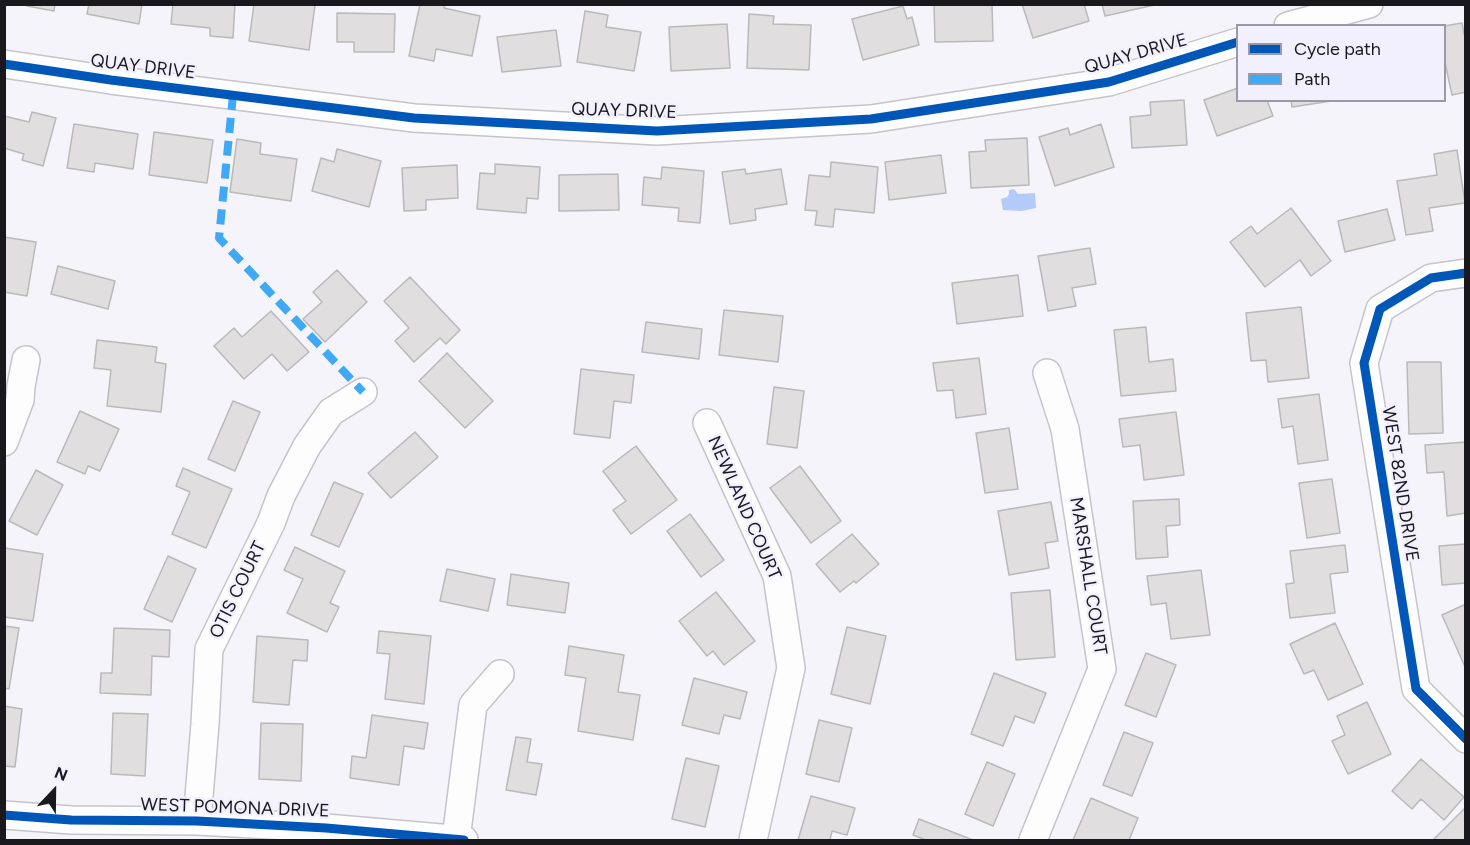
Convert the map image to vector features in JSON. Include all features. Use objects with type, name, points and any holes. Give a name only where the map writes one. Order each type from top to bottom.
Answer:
[{"type":"street","points":[[1298,17],[1369,4]]},
{"type":"street","name":"QUAY DRIVE","points":[[4,64],[111,80],[414,118],[657,131],[871,119],[1109,82],[1236,43]]},
{"type":"street","name":"WEST 82ND DRIVE","points":[[1466,273],[1431,278],[1380,309],[1364,363],[1416,689],[1466,739]]},
{"type":"street","points":[[4,442],[20,400],[26,360]]},
{"type":"street","name":"MARSHALL COURT","points":[[1033,840],[1102,669],[1065,429],[1047,373]]},
{"type":"street","name":"OTIS COURT","points":[[197,821],[209,649],[307,446],[331,412],[363,392]]},
{"type":"street","name":"NEWLAND COURT","points":[[707,423],[777,576],[790,668],[753,840]]},
{"type":"street","points":[[460,840],[473,705],[500,674]]},
{"type":"street","name":"WEST POMONA DRIVE","points":[[4,814],[72,830],[197,821],[326,828],[460,840]]},
{"type":"water","points":[[1014,189],[1018,194],[1035,193],[1036,208],[1022,211],[1003,210],[1001,199],[1007,197],[1009,190]]},
{"type":"building","points":[[27,4],[55,4],[54,11],[27,6]]},
{"type":"building","points":[[89,4],[142,4],[139,24],[87,14]]},
{"type":"building","points":[[173,4],[235,4],[233,38],[210,36],[210,28],[171,24]]},
{"type":"building","points":[[254,4],[315,5],[309,50],[249,41]]},
{"type":"building","points":[[420,4],[445,4],[444,8],[480,16],[472,56],[436,49],[434,61],[409,56]]},
{"type":"building","points":[[934,4],[992,4],[993,41],[935,42]]},
{"type":"building","points":[[1022,4],[1084,4],[1089,21],[1033,38]]},
{"type":"building","points":[[1102,4],[1159,4],[1105,16]]},
{"type":"building","points":[[903,6],[907,19],[912,17],[919,45],[863,60],[852,19]]},
{"type":"building","points":[[585,11],[608,15],[606,27],[641,32],[634,71],[577,62]]},
{"type":"building","points":[[337,13],[395,14],[394,52],[354,52],[354,42],[337,42]]},
{"type":"building","points":[[749,14],[774,16],[773,24],[811,25],[809,70],[747,68]]},
{"type":"building","points":[[1462,23],[1464,34],[1466,33],[1466,92],[1452,95],[1446,67],[1446,26]]},
{"type":"building","points":[[727,24],[730,68],[671,71],[669,27]]},
{"type":"building","points":[[556,30],[561,66],[502,72],[497,37]]},
{"type":"building","points":[[1236,89],[1236,102],[1268,102],[1273,116],[1217,136],[1204,100]]},
{"type":"building","points":[[1184,100],[1187,145],[1132,148],[1130,117],[1151,115],[1150,102]]},
{"type":"building","points":[[1291,102],[1325,102],[1292,107]]},
{"type":"building","points":[[32,112],[56,118],[43,166],[22,160],[24,154],[4,148],[4,116],[29,122]]},
{"type":"building","points":[[74,124],[138,134],[133,169],[95,163],[94,172],[67,168]]},
{"type":"building","points":[[1101,124],[1114,167],[1055,186],[1039,137],[1068,128],[1070,135]]},
{"type":"building","points":[[154,132],[213,140],[207,183],[149,175]]},
{"type":"building","points":[[1027,138],[1029,185],[971,188],[969,152],[986,151],[985,140]]},
{"type":"building","points":[[237,139],[261,143],[260,154],[297,159],[291,201],[230,192]]},
{"type":"building","points":[[337,149],[381,161],[369,207],[312,191],[321,158],[334,162]]},
{"type":"building","points":[[1457,150],[1465,203],[1429,208],[1433,231],[1406,235],[1397,181],[1437,175],[1434,154]]},
{"type":"building","points":[[941,155],[946,193],[889,200],[885,162]]},
{"type":"building","points":[[831,162],[878,167],[874,213],[835,209],[833,227],[815,225],[817,211],[805,210],[809,175],[830,177]]},
{"type":"building","points":[[495,164],[540,167],[538,199],[527,198],[526,213],[477,209],[480,173],[495,174]]},
{"type":"building","points":[[457,165],[458,198],[426,200],[426,210],[404,211],[402,168]]},
{"type":"building","points":[[662,167],[704,171],[700,223],[678,221],[679,208],[642,205],[644,177],[661,179]]},
{"type":"building","points":[[745,169],[746,174],[781,169],[787,204],[755,209],[756,220],[730,224],[722,172]]},
{"type":"building","points":[[618,174],[619,210],[559,211],[559,175]]},
{"type":"building","points":[[1291,208],[1331,261],[1311,276],[1300,260],[1265,287],[1230,242],[1251,226],[1257,234]]},
{"type":"building","points":[[1387,209],[1395,240],[1345,252],[1338,221]]},
{"type":"building","points":[[4,237],[36,242],[27,296],[4,292]]},
{"type":"building","points":[[1090,248],[1096,284],[1072,288],[1076,306],[1048,311],[1038,256]]},
{"type":"building","points":[[58,266],[115,281],[108,309],[51,294]]},
{"type":"building","points":[[337,270],[367,302],[325,342],[303,319],[322,302],[313,292]]},
{"type":"building","points":[[1018,275],[1023,316],[957,324],[952,283]]},
{"type":"building","points":[[410,277],[460,330],[446,344],[440,338],[414,362],[395,341],[409,328],[384,301]]},
{"type":"building","points":[[1301,307],[1309,378],[1268,382],[1266,360],[1251,361],[1246,313]]},
{"type":"building","points":[[724,310],[783,316],[778,362],[719,355]]},
{"type":"building","points":[[271,311],[309,352],[287,371],[272,354],[244,379],[214,346],[234,328],[242,337]]},
{"type":"building","points":[[646,322],[702,329],[699,359],[642,352]]},
{"type":"building","points":[[1146,327],[1149,362],[1173,359],[1176,391],[1121,396],[1114,330]]},
{"type":"building","points":[[97,340],[157,347],[155,362],[166,364],[161,412],[107,406],[111,370],[94,368]]},
{"type":"building","points":[[447,353],[493,401],[465,428],[419,381]]},
{"type":"building","points":[[979,358],[986,414],[956,418],[953,390],[937,391],[933,363]]},
{"type":"building","points":[[1407,362],[1441,362],[1443,433],[1409,434]]},
{"type":"building","points":[[581,369],[634,375],[631,403],[614,401],[610,438],[574,434]]},
{"type":"building","points":[[774,387],[804,391],[797,448],[767,444]]},
{"type":"building","points":[[1319,394],[1328,460],[1298,464],[1293,426],[1282,428],[1278,399]]},
{"type":"building","points":[[233,401],[260,412],[235,471],[208,459]]},
{"type":"building","points":[[80,411],[119,429],[100,471],[88,466],[85,474],[57,462]]},
{"type":"building","points":[[1176,412],[1184,475],[1144,480],[1140,445],[1123,447],[1119,419]]},
{"type":"building","points":[[1009,428],[1018,489],[985,493],[976,433]]},
{"type":"building","points":[[415,432],[438,457],[391,498],[368,473]]},
{"type":"building","points":[[1466,442],[1466,513],[1447,516],[1444,472],[1427,473],[1425,445]]},
{"type":"building","points":[[636,446],[677,500],[631,534],[613,510],[626,501],[603,471]]},
{"type":"building","points":[[800,466],[841,521],[811,543],[770,488]]},
{"type":"building","points":[[183,468],[232,489],[206,548],[172,534],[190,492],[176,486]]},
{"type":"building","points":[[36,470],[63,485],[37,535],[9,521]]},
{"type":"building","points":[[1332,479],[1340,533],[1307,538],[1299,483]]},
{"type":"building","points":[[334,482],[363,494],[339,547],[311,535]]},
{"type":"building","points":[[1179,499],[1180,525],[1166,526],[1168,557],[1136,559],[1133,501]]},
{"type":"building","points":[[1051,502],[1058,541],[1045,543],[1049,568],[1009,575],[998,511]]},
{"type":"building","points":[[690,514],[724,560],[701,577],[667,531]]},
{"type":"building","points":[[852,534],[879,564],[856,583],[854,581],[840,592],[816,564]]},
{"type":"building","points":[[1466,544],[1466,583],[1442,585],[1439,546]]},
{"type":"building","points":[[1345,545],[1348,572],[1330,574],[1335,613],[1290,618],[1286,584],[1294,583],[1290,551]]},
{"type":"building","points":[[295,547],[345,571],[330,603],[339,607],[327,632],[287,613],[303,579],[284,570]]},
{"type":"building","points":[[5,548],[43,554],[33,621],[4,617]]},
{"type":"building","points":[[168,556],[196,569],[172,622],[144,609]]},
{"type":"building","points":[[447,569],[495,579],[488,611],[440,601]]},
{"type":"building","points":[[1201,570],[1210,635],[1171,639],[1166,603],[1151,605],[1147,576]]},
{"type":"building","points":[[511,574],[569,583],[565,613],[507,605]]},
{"type":"building","points":[[1050,590],[1055,657],[1016,660],[1011,593]]},
{"type":"building","points":[[716,592],[755,641],[724,665],[713,651],[707,656],[679,621]]},
{"type":"building","points":[[1466,604],[1466,667],[1465,667],[1442,615]]},
{"type":"building","points":[[1335,623],[1363,684],[1328,700],[1314,670],[1304,674],[1290,644]]},
{"type":"building","points":[[4,626],[19,628],[9,689],[4,688]]},
{"type":"building","points":[[847,627],[886,636],[870,704],[831,694]]},
{"type":"building","points":[[114,628],[170,630],[169,657],[152,656],[151,695],[100,693],[101,673],[112,673]]},
{"type":"building","points":[[379,631],[431,636],[424,704],[385,699],[390,654],[377,653]]},
{"type":"building","points":[[257,636],[308,640],[307,661],[293,660],[289,705],[253,702]]},
{"type":"building","points":[[569,646],[624,655],[618,692],[640,695],[633,740],[578,731],[586,678],[565,675]]},
{"type":"building","points":[[1146,653],[1176,665],[1156,717],[1125,705]]},
{"type":"building","points":[[994,673],[1046,693],[1034,723],[1015,716],[1003,746],[971,734]]},
{"type":"building","points":[[694,678],[747,692],[740,719],[724,715],[719,734],[682,725]]},
{"type":"building","points":[[1367,702],[1391,754],[1348,774],[1332,741],[1345,735],[1337,716]]},
{"type":"building","points":[[4,706],[22,709],[15,767],[4,766]]},
{"type":"building","points":[[113,713],[148,714],[145,776],[111,774]]},
{"type":"building","points":[[372,715],[428,723],[424,749],[404,746],[399,785],[350,778],[352,756],[366,758]]},
{"type":"building","points":[[819,720],[852,728],[839,782],[806,774]]},
{"type":"building","points":[[261,723],[303,724],[301,781],[259,779]]},
{"type":"building","points":[[1124,732],[1153,743],[1132,796],[1103,785]]},
{"type":"building","points":[[516,737],[531,739],[527,762],[542,764],[536,795],[506,790]]},
{"type":"building","points":[[686,758],[719,766],[705,827],[672,819]]},
{"type":"building","points":[[1421,759],[1464,797],[1444,820],[1421,799],[1412,809],[1392,791]]},
{"type":"building","points":[[987,762],[1015,774],[993,826],[965,814]]},
{"type":"building","points":[[811,796],[855,808],[847,835],[832,831],[830,840],[798,840]]},
{"type":"building","points":[[1091,798],[1138,818],[1129,840],[1073,840]]},
{"type":"building","points":[[1466,807],[1466,840],[1433,840]]},
{"type":"building","points":[[919,819],[973,840],[926,840],[913,835]]},
{"type":"marked path","points":[[233,95],[219,238],[363,392]]},
{"type":"cycle path","points":[[4,64],[111,80],[414,118],[657,131],[871,119],[1109,82],[1236,43]]},
{"type":"cycle path","points":[[1466,273],[1431,278],[1380,309],[1364,363],[1416,689],[1466,739]]},
{"type":"cycle path","points":[[4,815],[71,820],[197,821],[326,828],[464,840]]}]
